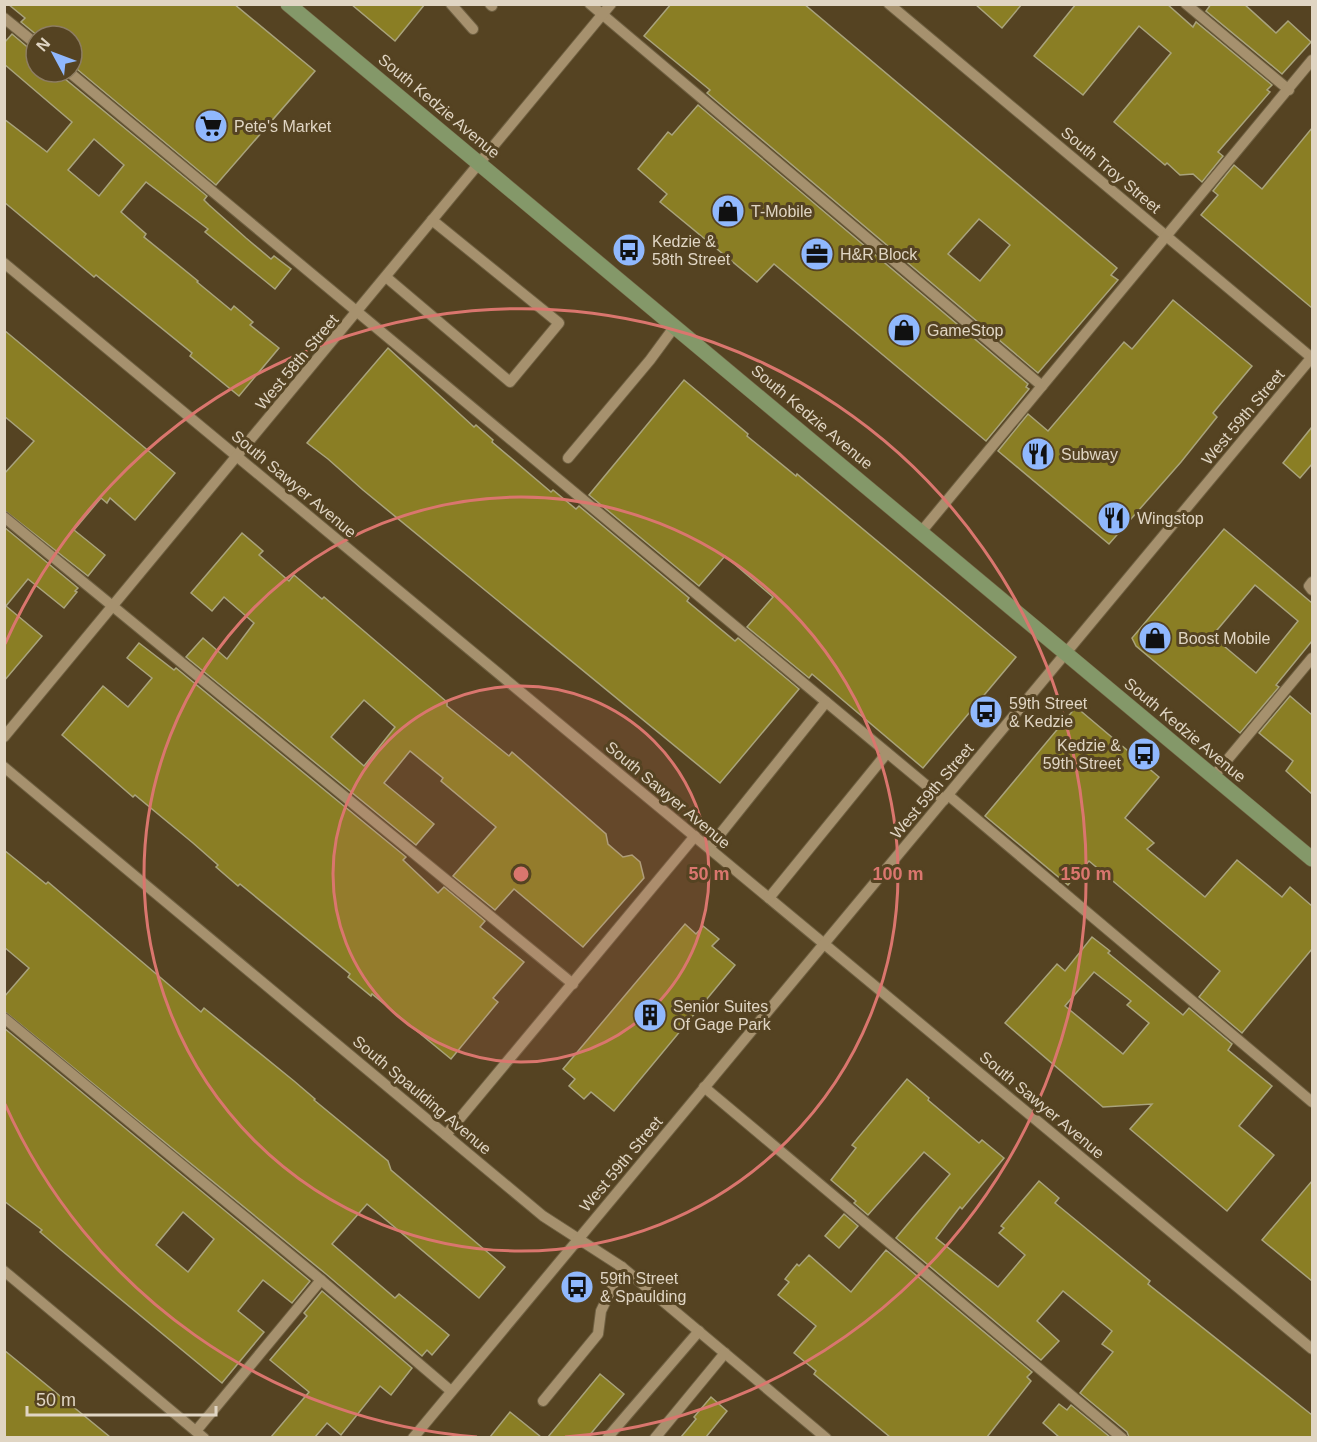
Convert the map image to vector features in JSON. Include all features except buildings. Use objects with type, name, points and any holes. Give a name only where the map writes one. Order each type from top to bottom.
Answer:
[{"type":"main road","name":"South Kedzie Avenue","points":[[288,4],[1312,859]]},
{"type":"street","points":[[451,4],[473,29]]},
{"type":"street","points":[[590,4],[1042,386]]},
{"type":"street","name":"West 58th Street","points":[[4,737],[611,4]]},
{"type":"street","name":"South Troy Street","points":[[890,4],[1312,358]]},
{"type":"street","points":[[1186,4],[1289,90]]},
{"type":"street","points":[[4,18],[24,34]]},
{"type":"street","points":[[921,532],[1312,60]]},
{"type":"street","points":[[83,84],[887,753],[946,798],[1312,1102]]},
{"type":"street","points":[[386,277],[510,382],[552,331],[558,323],[432,220]]},
{"type":"street","name":"South Sawyer Avenue","points":[[4,263],[1312,1349]]},
{"type":"street","points":[[568,458],[650,360],[675,326]]},
{"type":"street","name":"West 59th Street","points":[[413,1437],[1312,358]]},
{"type":"street","points":[[4,517],[573,984]]},
{"type":"street","points":[[1312,582],[1309,586],[1312,590]]},
{"type":"street","points":[[1214,777],[1312,658]]},
{"type":"street","points":[[709,848],[826,702]]},
{"type":"street","points":[[769,898],[887,753]]},
{"type":"street","name":"South Spaulding Avenue","points":[[4,767],[543,1216],[622,1268],[826,1437]]},
{"type":"street","points":[[446,1135],[695,836]]},
{"type":"street","points":[[4,1018],[321,1280],[451,1391]]},
{"type":"street","points":[[704,1087],[1122,1437]]},
{"type":"street","points":[[543,1401],[598,1334],[601,1311],[622,1268]]},
{"type":"street","points":[[4,1271],[200,1434],[321,1280]]},
{"type":"street","points":[[608,1437],[699,1331]]},
{"type":"street","points":[[655,1437],[725,1353]]},
{"type":"place","name":"Pete's Market","points":[[211,126]]},
{"type":"place","name":"T-Mobile","points":[[728,211]]},
{"type":"place","name":"Kedzie & 58th Street","points":[[629,250]]},
{"type":"place","name":"H&R Block","points":[[817,254]]},
{"type":"place","name":"GameStop","points":[[904,330]]},
{"type":"place","name":"Subway","points":[[1038,454]]},
{"type":"place","name":"Wingstop","points":[[1114,518]]},
{"type":"place","name":"Boost Mobile","points":[[1155,638]]},
{"type":"place","name":"59th Street & Kedzie","points":[[986,712]]},
{"type":"place","name":"Kedzie & 59th Street","points":[[1144,754]]},
{"type":"place","name":"Senior Suites Of Gage Park","points":[[650,1015]]},
{"type":"place","name":"59th Street & Spaulding","points":[[577,1287]]}]
